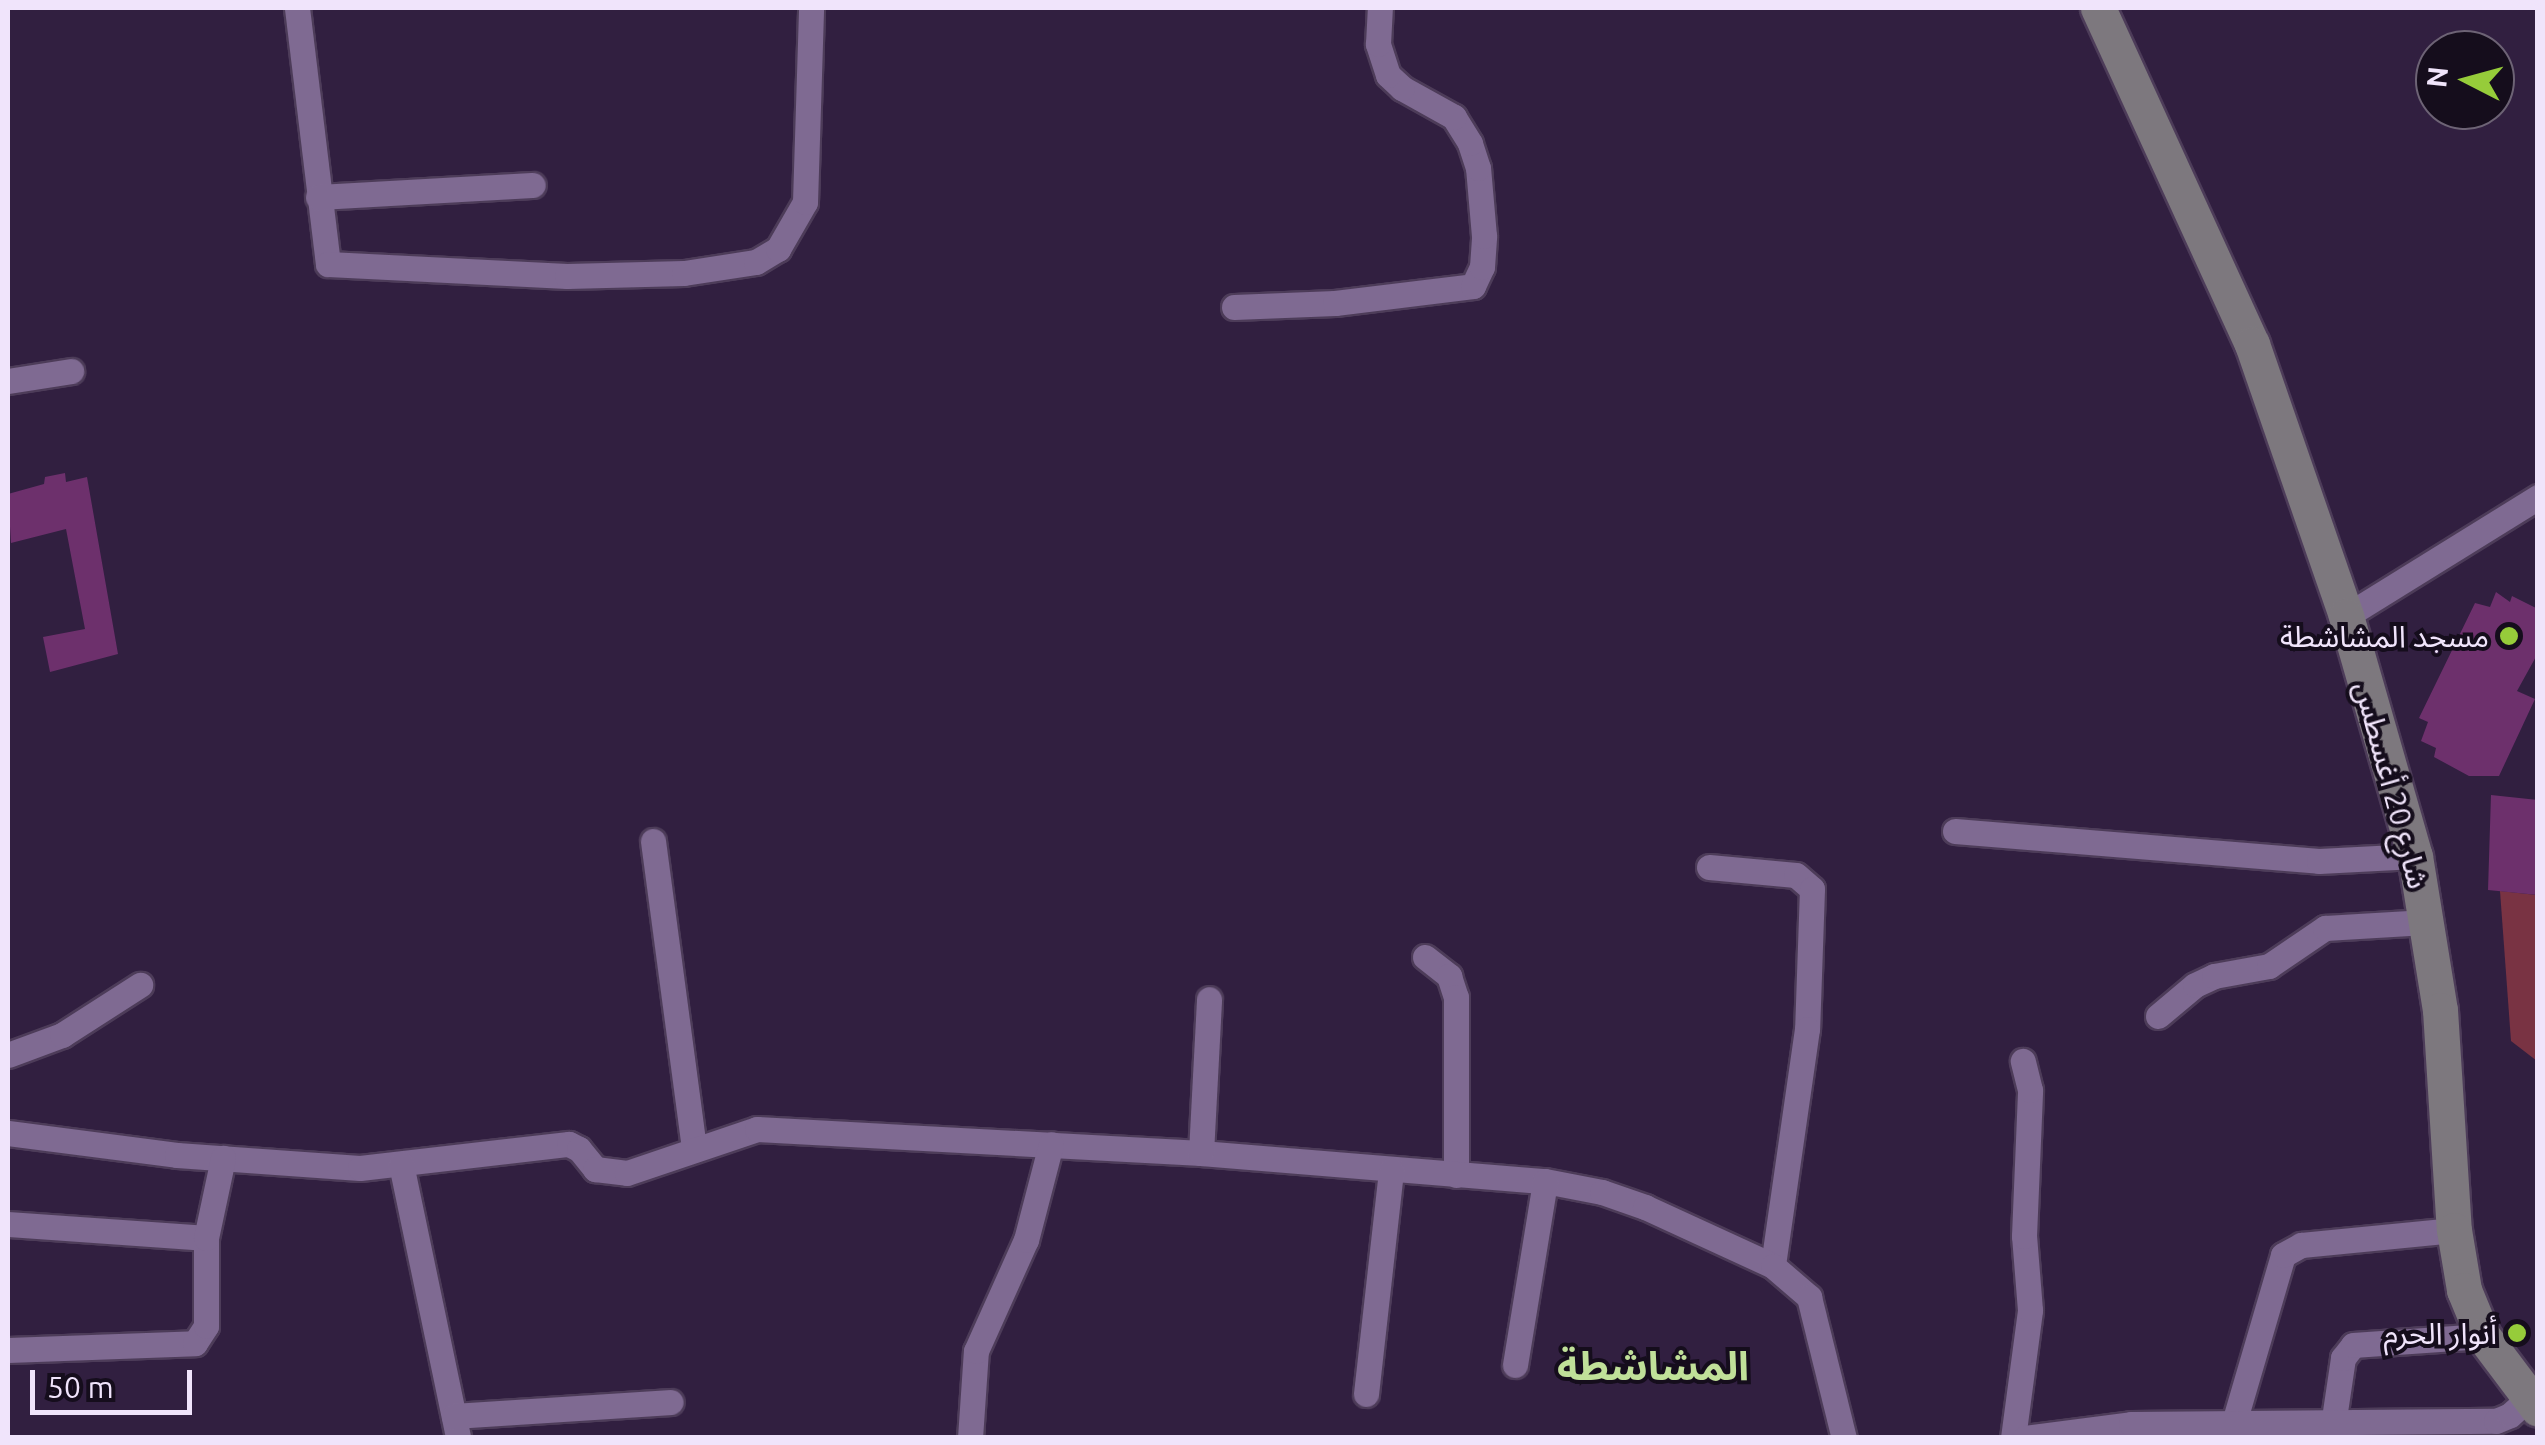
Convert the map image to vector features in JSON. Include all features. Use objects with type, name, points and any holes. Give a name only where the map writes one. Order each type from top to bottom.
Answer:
[{"type":"street","points":[[297,8],[328,264],[345,268],[566,276],[684,272],[756,262],[778,249],[805,202],[811,8]]},
{"type":"street","points":[[1234,307],[1335,304],[1473,286],[1482,267],[1484,236],[1478,168],[1470,143],[1454,117],[1402,88],[1388,75],[1378,44],[1380,8]]},
{"type":"street","name":"شارع 20 أغسطس","points":[[2098,8],[2252,344],[2346,616],[2415,856],[2440,1010],[2454,1230],[2464,1290],[2483,1336],[2534,1398]]},
{"type":"street","points":[[318,197],[533,186]]},
{"type":"street","points":[[8,381],[70,370]]},
{"type":"street","points":[[2346,616],[2538,497]]},
{"type":"street","points":[[1955,830],[2319,861],[2415,856]]},
{"type":"street","points":[[653,841],[694,1150]]},
{"type":"street","points":[[1708,868],[1796,876],[1812,889],[1808,1029],[1773,1266]]},
{"type":"street","points":[[2158,1016],[2195,986],[2214,976],[2269,966],[2325,928],[2426,922]]},
{"type":"street","points":[[1425,957],[1449,976],[1456,997],[1456,1174]]},
{"type":"street","points":[[8,1056],[62,1035],[140,986]]},
{"type":"street","points":[[1201,1154],[1210,1000]]},
{"type":"street","points":[[2013,1438],[2030,1310],[2024,1217],[2030,1090],[2023,1060]]},
{"type":"street","points":[[8,1132],[223,1158],[360,1168],[569,1144],[579,1149],[595,1169],[627,1172],[757,1129],[1051,1144],[1545,1181],[1602,1192],[1645,1207],[1773,1266],[1809,1298],[1844,1438]]},
{"type":"street","points":[[970,1438],[976,1350],[1026,1240],[1051,1144]]},
{"type":"street","points":[[8,1350],[195,1343],[206,1326],[206,1238],[223,1158]]},
{"type":"street","points":[[400,1164],[456,1427],[671,1402]]},
{"type":"street","points":[[1366,1394],[1391,1170]]},
{"type":"street","points":[[1515,1365],[1545,1181]]},
{"type":"street","points":[[8,1224],[206,1238]]},
{"type":"street","points":[[2234,1426],[2283,1255],[2301,1245],[2454,1230]]},
{"type":"street","points":[[2333,1425],[2343,1358],[2352,1345],[2483,1336]]},
{"type":"street","points":[[2026,1438],[2131,1424],[2496,1421],[2534,1398]]},
{"type":"shaded area","points":[[2500,891],[2537,895],[2537,1061],[2511,1041]]},
{"type":"building","points":[[65,473],[66,482],[87,477],[118,654],[50,672],[43,637],[85,629],[66,529],[11,543],[8,494],[44,484],[45,477]]},
{"type":"building","points":[[2496,592],[2510,602],[2512,596],[2538,609],[2538,653],[2517,691],[2535,699],[2499,776],[2469,776],[2434,757],[2436,748],[2421,741],[2428,722],[2419,718],[2475,603],[2490,607]]},
{"type":"building","points":[[2491,795],[2538,800],[2538,895],[2488,890]]},
{"type":"place","name":"مسجد المشاشطة","points":[[2509,636]]},
{"type":"place","name":"أنوار الحرم","points":[[2517,1333]]},
{"type":"district","name":"المشاشطة","points":[[1653,1366]]}]
